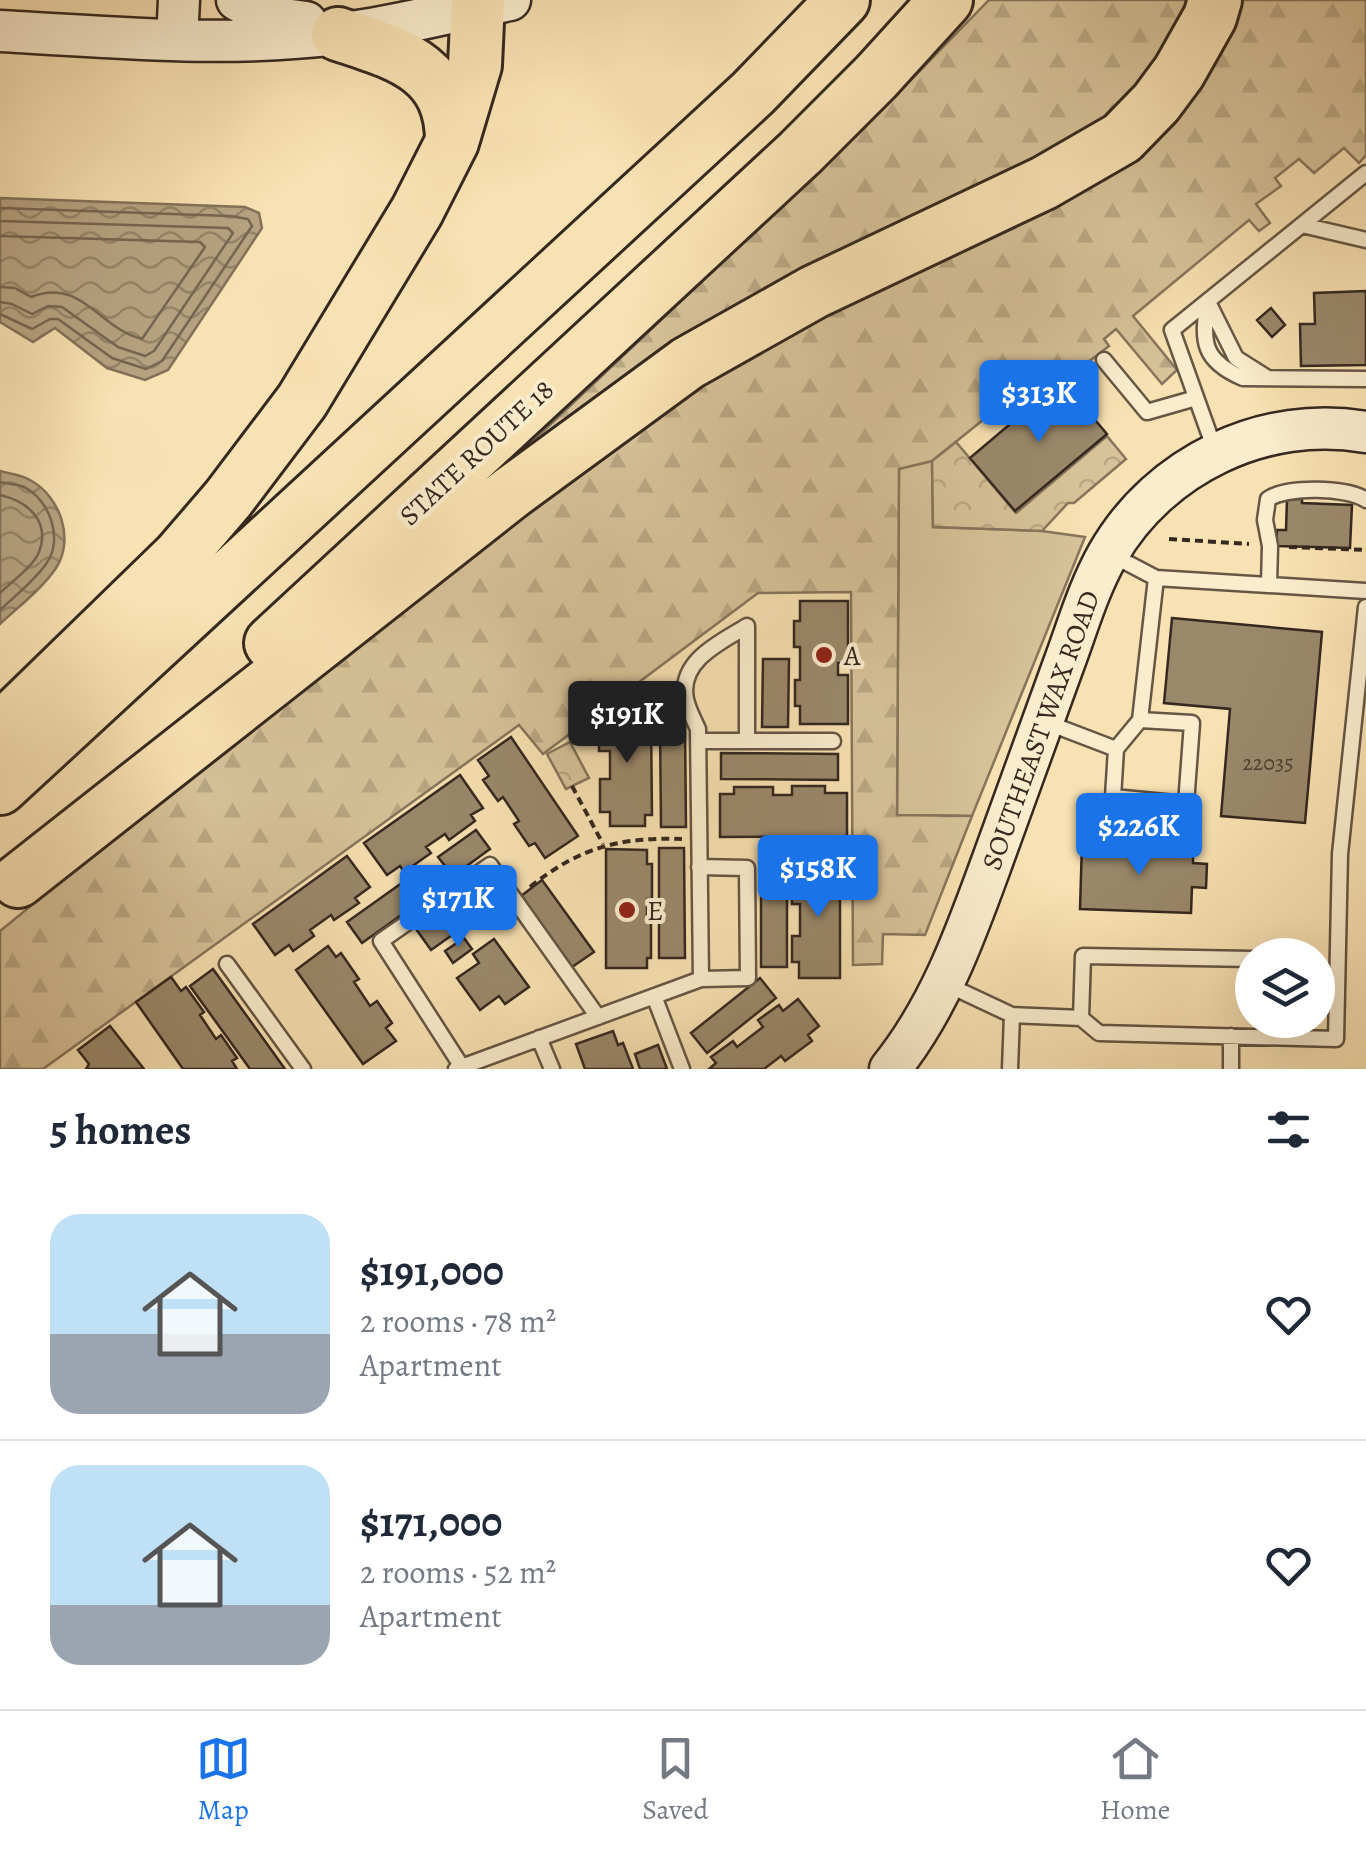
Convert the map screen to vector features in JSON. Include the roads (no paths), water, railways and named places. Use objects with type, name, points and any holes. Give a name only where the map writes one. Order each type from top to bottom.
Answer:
[{"type":"highway","points":[[0,788],[753,93],[843,0]]},
{"type":"highway","name":"STATE ROUTE 18","points":[[9,889],[800,153],[946,0]]},
{"type":"highway","points":[[9,889],[512,492],[688,363],[814,292],[1044,183],[1122,138],[1156,104],[1179,72],[1210,17],[1215,0]]},
{"type":"highway","points":[[0,730],[179,556],[228,500],[302,401],[416,211],[452,142],[490,2]]},
{"type":"highway","points":[[338,34],[400,54],[428,76],[448,105],[452,142]]},
{"type":"main road","points":[[178,0],[178,40]]},
{"type":"main road","points":[[237,0],[268,17],[298,22],[405,20]]},
{"type":"main road","points":[[0,31],[178,40],[338,34],[490,2]]},
{"type":"main road","name":"SOUTHEAST WAX ROAD","points":[[902,1062],[967,931],[1091,590],[1109,553],[1154,496],[1177,476],[1216,454],[1297,429],[1366,432]]},
{"type":"lane","points":[[1216,454],[1172,330],[1366,173]]},
{"type":"lane","points":[[1302,225],[1366,240]]},
{"type":"lane","points":[[1208,302],[1204,341],[1214,361],[1225,370],[1243,378],[1366,378]]},
{"type":"lane","points":[[1104,360],[1147,412],[1196,398]]},
{"type":"lane","points":[[1269,585],[1270,546],[1265,520],[1268,498],[1284,490],[1351,492],[1366,500]]},
{"type":"lane","points":[[1109,553],[1156,578],[1366,590]]},
{"type":"lane","points":[[1140,720],[1192,723],[1186,804],[1113,797],[1116,749],[1140,720],[1156,578]]},
{"type":"lane","points":[[944,983],[1012,1015],[1081,1018],[1099,1033],[1336,1039],[1340,854],[1366,607]]},
{"type":"lane","points":[[701,979],[698,729],[685,697],[688,676],[702,654],[748,626],[748,742]]},
{"type":"lane","points":[[1043,721],[1116,749]]},
{"type":"lane","points":[[698,742],[834,742]]},
{"type":"lane","points":[[598,1016],[490,865],[381,941],[459,1068],[701,979],[748,978],[747,868],[699,868]]},
{"type":"lane","points":[[1081,1018],[1083,956],[1235,959]]},
{"type":"lane","points":[[226,964],[304,1069]]},
{"type":"lane","points":[[654,996],[682,1069]]},
{"type":"lane","points":[[1010,1069],[1012,1015]]},
{"type":"lane","points":[[1230,1069],[1232,1036]]},
{"type":"lane","points":[[539,1038],[552,1069]]},
{"type":"water","points":[[0,198],[245,207],[259,213],[262,228],[168,370],[145,380],[107,368],[55,328],[33,342],[0,322]]},
{"type":"water","points":[[0,471],[27,478],[49,496],[61,519],[64,544],[62,557],[50,576],[0,624]]},
{"type":"place","name":"A","points":[[824,655]]},
{"type":"place","name":"E","points":[[627,910]]}]
